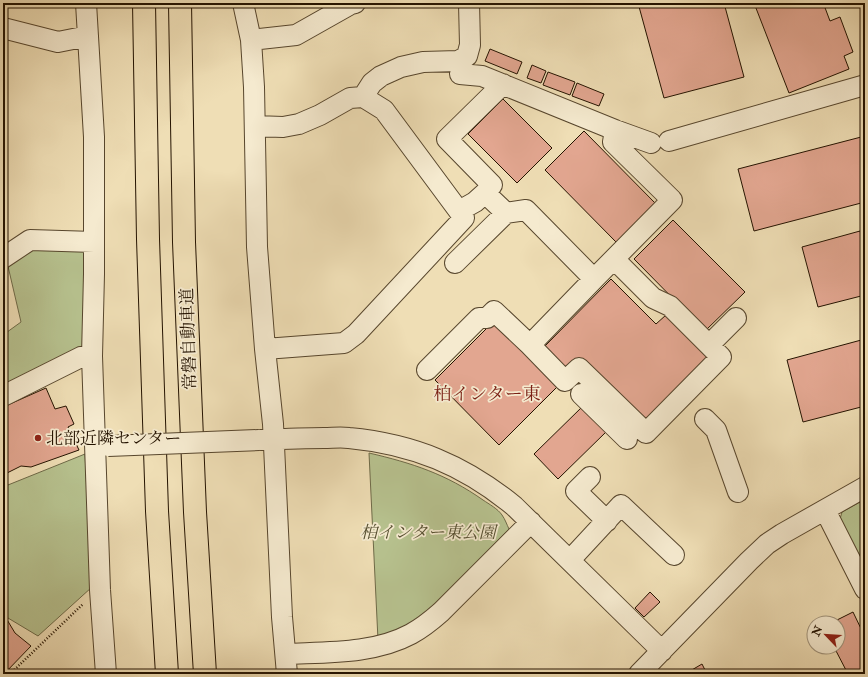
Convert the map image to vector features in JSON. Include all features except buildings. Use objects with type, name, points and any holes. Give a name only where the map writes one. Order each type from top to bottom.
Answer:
[{"type":"highway","points":[[144,3],[148,239],[158,510],[168,674]]},
{"type":"highway","name":"常磐自動車道","points":[[180,3],[184,242],[195,512],[205,674]]},
{"type":"street","points":[[86,3],[94,137],[92,356],[102,446],[100,590],[106,674]]},
{"type":"street","points":[[243,3],[251,40],[254,87],[257,247],[287,674]]},
{"type":"street","points":[[251,40],[296,35],[355,3]]},
{"type":"street","points":[[363,97],[372,83],[382,76],[401,67],[423,62],[458,61],[467,56],[470,45],[469,3]]},
{"type":"street","points":[[3,28],[58,42],[88,36]]},
{"type":"street","points":[[460,74],[482,76],[615,130],[660,142],[865,85]]},
{"type":"street","points":[[459,211],[475,202],[492,185],[447,140],[503,84]]},
{"type":"street","points":[[255,126],[283,127],[299,124],[320,115],[350,98],[363,97],[384,110],[464,218],[356,334],[344,343],[265,349]]},
{"type":"street","points":[[530,345],[672,200],[613,142],[615,130]]},
{"type":"street","points":[[485,193],[506,213]]},
{"type":"street","points":[[454,263],[506,213],[526,210],[594,280]]},
{"type":"street","points":[[3,258],[30,240],[94,242]]},
{"type":"street","points":[[427,370],[479,318],[487,318],[494,311],[566,381],[579,368],[646,433],[721,357],[670,306],[653,298],[614,259]]},
{"type":"street","points":[[708,345],[736,318]]},
{"type":"street","points":[[3,396],[81,357],[92,356]]},
{"type":"street","points":[[581,394],[627,439]]},
{"type":"street","points":[[705,419],[716,430],[738,492]]},
{"type":"street","points":[[102,446],[269,434],[348,437],[382,442],[440,459],[498,493],[531,522],[662,651]]},
{"type":"street","points":[[590,477],[576,491],[607,521]]},
{"type":"street","points":[[638,674],[767,544],[803,521],[826,510],[865,487]]},
{"type":"street","points":[[570,560],[621,505],[674,556]]},
{"type":"street","points":[[826,510],[865,589]]},
{"type":"street","points":[[286,654],[359,649],[382,645],[412,634],[428,624],[441,612],[531,522]]},
{"type":"path","points":[[10,674],[100,590]]},
{"type":"green space","points":[[32,246],[88,249],[85,350],[3,388],[3,335],[21,322],[7,262]]},
{"type":"green space","name":"柏インター東公園","points":[[369,453],[414,465],[456,483],[498,511],[509,529],[439,602],[407,628],[378,640]]},
{"type":"green space","points":[[85,454],[92,587],[38,636],[3,615],[3,487]]},
{"type":"green space","points":[[865,499],[865,568],[840,519],[842,512]]},
{"type":"place","name":"北部近隣センター","points":[[38,438]]},
{"type":"district","name":"柏インター東","points":[[487,394]]}]
